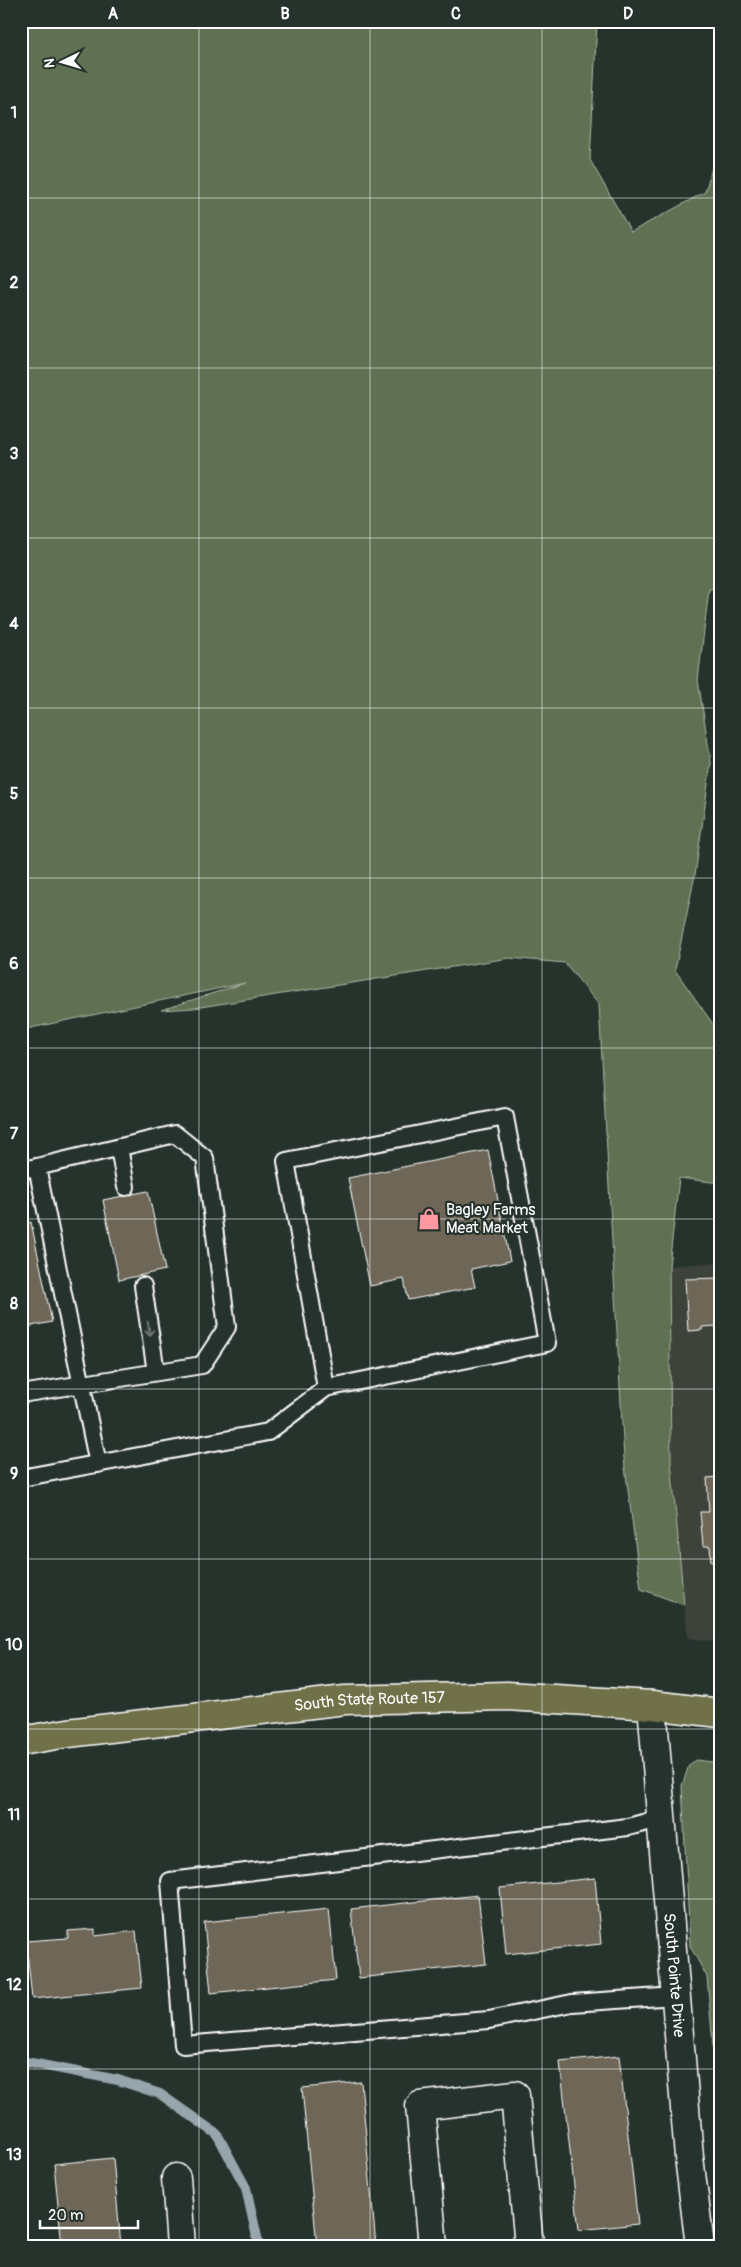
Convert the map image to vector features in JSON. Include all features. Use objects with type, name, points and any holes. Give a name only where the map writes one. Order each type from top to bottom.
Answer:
[{"type":"main road","name":"South State Route 157","points":[[21,1741],[68,1733],[345,1700],[507,1696],[652,1705],[720,1713]]},
{"type":"street","name":"South Pointe Drive","points":[[652,1705],[689,2157],[700,2246]]},
{"type":"street","points":[[432,2246],[420,2106],[515,2095],[529,2246]]},
{"type":"street","points":[[176,2178],[181,2246]]},
{"type":"lane","points":[[21,1478],[268,1432],[326,1388],[547,1343],[505,1117],[286,1160],[326,1388]]},
{"type":"lane","points":[[21,1394],[82,1383],[202,1365],[228,1326],[205,1158],[175,1134],[29,1169],[82,1383],[98,1464]]},
{"type":"lane","points":[[118,1147],[126,1187]]},
{"type":"lane","points":[[143,1286],[156,1372]]},
{"type":"lane","points":[[662,1818],[628,1827],[170,1880],[183,2044],[489,2020],[572,2003],[676,1996]]},
{"type":"shaded area","points":[[720,1262],[720,1642],[688,1638],[671,1461],[669,1266]]},
{"type":"green space","points":[[21,21],[597,21],[590,160],[631,232],[705,192],[720,141],[720,588],[709,589],[698,680],[711,763],[695,875],[675,970],[720,1034],[720,1183],[679,1178],[669,1266],[671,1461],[684,1605],[641,1589],[624,1459],[599,1005],[565,963],[509,958],[194,1008],[161,1010],[245,983],[21,1030]]},
{"type":"green space","points":[[696,1760],[720,1763],[720,2125],[707,1977],[690,1946],[682,1786],[689,1765]]},
{"type":"building","name":"Bagley Farms Meat Market","points":[[488,1150],[510,1261],[471,1269],[475,1287],[408,1300],[404,1279],[370,1286],[348,1178]]},
{"type":"building","points":[[148,1191],[165,1270],[119,1280],[103,1200]]},
{"type":"building","points":[[31,1222],[52,1322],[21,1328],[21,1224]]},
{"type":"building","points":[[720,1278],[720,1329],[716,1329],[716,1326],[688,1331],[685,1279]]},
{"type":"building","points":[[720,1477],[720,1561],[711,1562],[710,1546],[703,1546],[700,1512],[709,1512],[707,1478]]},
{"type":"building","points":[[595,1878],[601,1944],[506,1954],[500,1888]]},
{"type":"building","points":[[478,1895],[486,1964],[359,1978],[351,1909]]},
{"type":"building","points":[[329,1909],[336,1980],[211,1993],[204,1922]]},
{"type":"building","points":[[95,1929],[95,1936],[136,1931],[142,1988],[32,1999],[26,1941],[68,1938],[68,1931]]},
{"type":"building","points":[[619,2056],[638,2224],[579,2230],[560,2062]]},
{"type":"building","points":[[361,2082],[376,2246],[317,2246],[302,2088]]},
{"type":"building","points":[[113,2158],[121,2246],[62,2246],[54,2164]]},
{"type":"waterway","points":[[21,2061],[118,2080],[160,2094],[217,2134],[246,2188],[259,2246]]},
{"type":"place","name":"Bagley Farms Meat Market","points":[[429,1219]]}]
